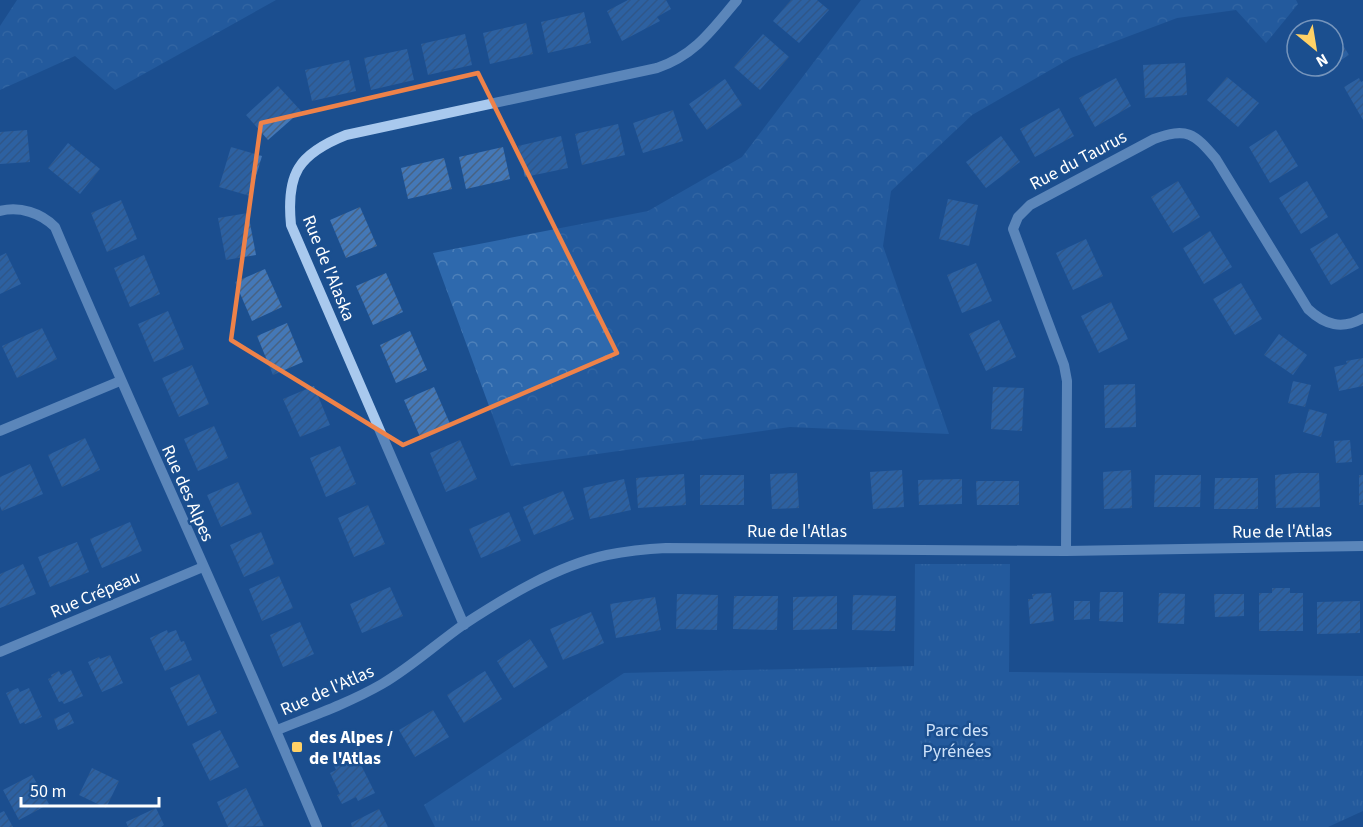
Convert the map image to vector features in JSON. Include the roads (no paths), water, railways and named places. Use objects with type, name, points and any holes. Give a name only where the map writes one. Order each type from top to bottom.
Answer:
[{"type":"street","name":"Rue de l'Alaska","points":[[464,625],[291,225],[289,201],[293,177],[306,159],[323,144],[346,135],[657,69],[687,54],[703,41],[738,0]]},
{"type":"street","name":"Rue du Taurus","points":[[1066,551],[1067,381],[1064,365],[1013,229],[1017,217],[1030,205],[1154,139],[1172,132],[1190,134],[1216,159],[1308,309],[1328,324],[1353,324],[1363,318]]},
{"type":"street","name":"Rue des Alpes","points":[[0,211],[28,211],[48,220],[56,227],[120,381],[277,730],[317,827]]},
{"type":"street","points":[[0,431],[120,381]]},
{"type":"street","name":"Rue de l'Atlas","points":[[277,730],[360,696],[382,684],[464,625],[543,579],[586,562],[634,550],[946,548],[1066,551],[1363,546]]},
{"type":"street","name":"Rue Crépeau","points":[[0,652],[203,567]]},
{"type":"place","name":"des Alpes / de l'Atlas","points":[[297,747]]},
{"type":"park label","name":"Parc des Pyrénées","points":[[957,740]]}]
